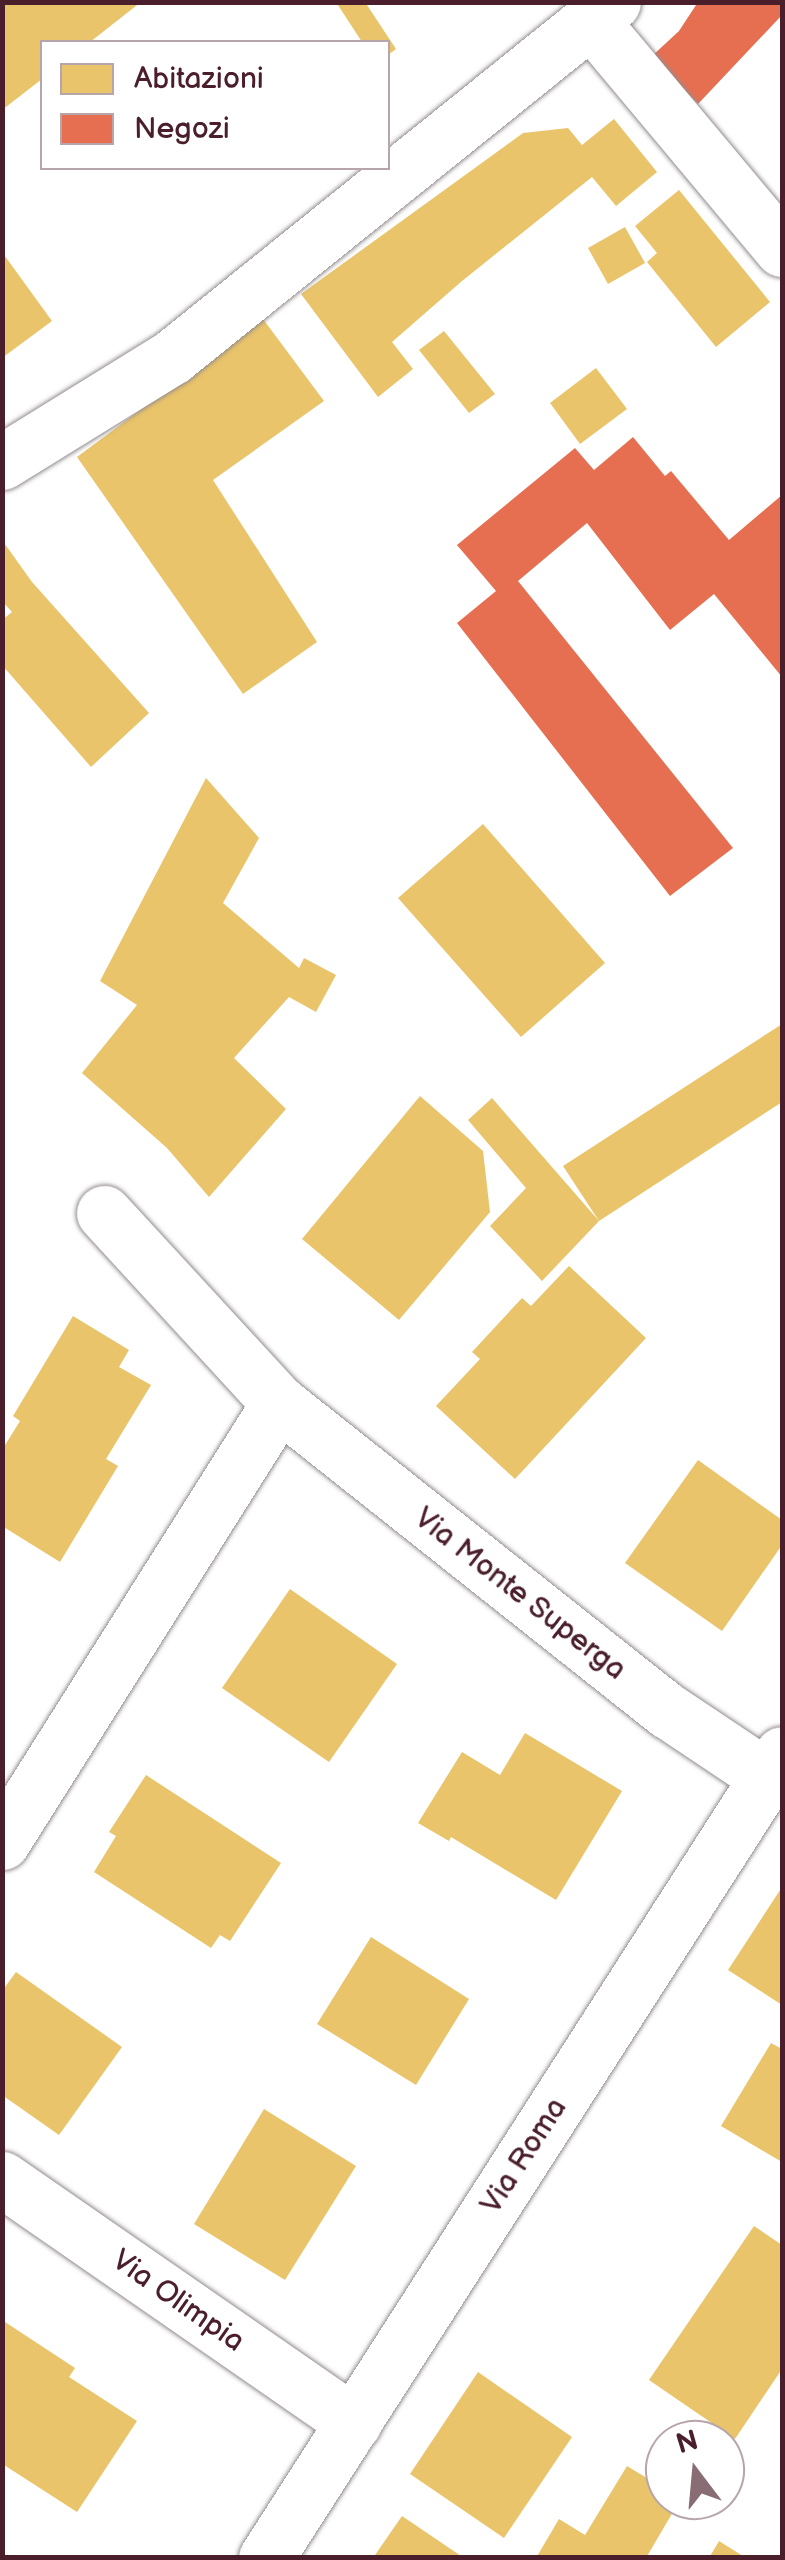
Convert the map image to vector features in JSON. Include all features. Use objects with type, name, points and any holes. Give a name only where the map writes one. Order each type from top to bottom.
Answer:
[{"type":"street","points":[[2,462],[172,357],[602,12],[782,249]]},
{"type":"street","name":"Via Monte Superga","points":[[104,1213],[279,1402],[668,1711],[775,1766]]},
{"type":"street","points":[[2,1842],[279,1402]]},
{"type":"street","name":"Via Roma","points":[[266,2558],[775,1766]]},
{"type":"street","name":"Via Olimpia","points":[[2,2179],[354,2423]]},
{"type":"building: Abitazioni","points":[[2,2],[141,2],[93,40],[40,40],[40,81],[2,110]]},
{"type":"building: Abitazioni","points":[[336,2],[365,2],[396,49],[390,54],[390,40],[361,40]]},
{"type":"building: Abitazioni","points":[[614,119],[657,172],[616,206],[592,177],[462,281],[392,342],[413,369],[378,397],[301,294],[523,133],[568,128],[582,145]]},
{"type":"building: Abitazioni","points":[[679,190],[770,302],[716,347],[647,262],[657,253],[635,226]]},
{"type":"building: Abitazioni","points":[[625,227],[645,263],[608,284],[588,248]]},
{"type":"building: Abitazioni","points":[[2,252],[52,321],[2,358]]},
{"type":"building: Abitazioni","points":[[263,319],[324,401],[213,480],[317,642],[243,694],[77,457]]},
{"type":"building: Abitazioni","points":[[444,331],[495,394],[469,413],[419,350]]},
{"type":"building: Abitazioni","points":[[596,368],[627,409],[580,444],[550,403]]},
{"type":"building: Abitazioni","points":[[2,540],[32,582],[149,713],[91,767],[2,665],[2,620],[12,612],[2,601]]},
{"type":"building: Abitazioni","points":[[206,778],[259,838],[223,903],[299,968],[304,958],[336,975],[316,1012],[289,997],[234,1058],[286,1109],[209,1197],[167,1148],[82,1073],[137,1005],[100,981]]},
{"type":"building: Abitazioni","points":[[483,824],[605,963],[521,1037],[398,898]]},
{"type":"building: Abitazioni","points":[[782,1024],[782,1102],[599,1221],[563,1166]]},
{"type":"building: Abitazioni","points":[[420,1096],[483,1151],[490,1212],[399,1320],[302,1239]]},
{"type":"building: Abitazioni","points":[[492,1098],[599,1221],[542,1281],[490,1226],[526,1188],[468,1120]]},
{"type":"building: Abitazioni","points":[[569,1266],[646,1338],[515,1479],[436,1406],[480,1359],[472,1352],[522,1298],[531,1306]]},
{"type":"building: Abitazioni","points":[[73,1316],[129,1350],[119,1367],[151,1385],[106,1459],[118,1466],[60,1562],[2,1526],[2,1450],[20,1421],[13,1416]]},
{"type":"building: Abitazioni","points":[[698,1460],[782,1520],[782,1545],[722,1631],[625,1563]]},
{"type":"building: Abitazioni","points":[[290,1589],[397,1664],[329,1762],[222,1688]]},
{"type":"building: Abitazioni","points":[[525,1733],[622,1791],[556,1900],[451,1837],[449,1841],[418,1823],[462,1752],[500,1775]]},
{"type":"building: Abitazioni","points":[[146,1775],[281,1863],[230,1941],[220,1935],[211,1948],[94,1872],[116,1836],[109,1832]]},
{"type":"building: Abitazioni","points":[[782,1887],[782,2005],[728,1970]]},
{"type":"building: Abitazioni","points":[[371,1937],[469,1999],[416,2085],[317,2024]]},
{"type":"building: Abitazioni","points":[[16,1972],[122,2047],[59,2135],[2,2095],[2,1991]]},
{"type":"building: Abitazioni","points":[[771,2043],[782,2049],[782,2162],[721,2126]]},
{"type":"building: Abitazioni","points":[[264,2109],[356,2166],[285,2280],[194,2224]]},
{"type":"building: Abitazioni","points":[[754,2226],[782,2245],[782,2369],[745,2424],[745,2420],[707,2420],[649,2380]]},
{"type":"building: Abitazioni","points":[[2,2320],[75,2368],[69,2377],[137,2421],[77,2512],[4,2465]]},
{"type":"building: Abitazioni","points":[[478,2372],[572,2437],[504,2538],[410,2474]]},
{"type":"building: Abitazioni","points":[[627,2466],[645,2477],[645,2520],[668,2520],[646,2558],[536,2558],[559,2519],[585,2535]]},
{"type":"building: Abitazioni","points":[[402,2516],[464,2558],[373,2558]]},
{"type":"building: Abitazioni","points":[[719,2541],[746,2558],[709,2558]]},
{"type":"building: Negozi","points":[[698,2],[782,2],[782,15],[698,104],[652,56],[679,31]]},
{"type":"building: Negozi","points":[[633,437],[665,476],[671,471],[729,540],[782,495],[782,677],[714,594],[670,630],[587,523],[518,581],[733,848],[670,896],[457,623],[496,591],[457,545],[575,448],[594,470]]}]
